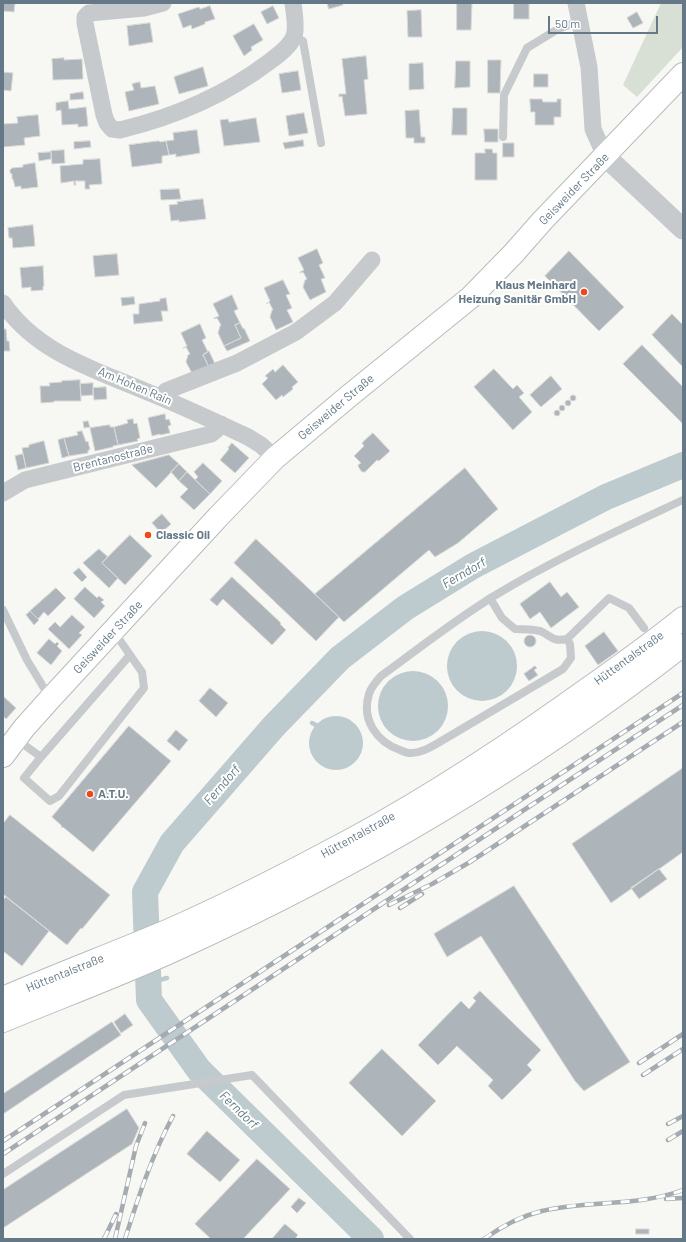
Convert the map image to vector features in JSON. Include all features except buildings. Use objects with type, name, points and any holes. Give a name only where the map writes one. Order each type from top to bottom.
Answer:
[{"type":"main road","name":"Geisweider Straße","points":[[10,748],[50,699],[218,517],[275,458],[471,297],[683,74]]},
{"type":"main road","name":"Hüttentalstraße","points":[[3,1021],[176,950],[324,855],[456,778],[558,710],[657,639],[683,618]]},
{"type":"main road","name":"Hüttentalstraße","points":[[3,998],[168,930],[245,906],[328,875],[406,832],[468,795],[546,744],[683,645]]},
{"type":"street","points":[[163,3],[144,8],[89,13],[85,17],[104,115],[107,123],[112,129],[120,130],[168,116],[211,99],[257,71],[283,51],[294,37],[295,20],[293,3]]},
{"type":"street","points":[[576,3],[588,67],[593,129],[605,156],[683,229]]},
{"type":"street","points":[[161,397],[166,391],[237,363],[296,332],[335,302],[372,260]]},
{"type":"street","name":"Am Hohen Rain","points":[[3,303],[24,327],[42,342],[65,357],[161,397],[248,436],[261,445],[275,458]]},
{"type":"street","name":"Brentanostraße","points":[[3,493],[25,480],[210,434],[222,424]]},
{"type":"lane","points":[[503,137],[504,95],[527,48],[558,29],[580,21]]},
{"type":"lane","points":[[294,37],[303,41],[322,143]]},
{"type":"lane","points":[[567,639],[570,644],[571,658],[563,669],[438,743],[420,752],[409,753],[394,748],[384,742],[373,731],[367,708],[369,695],[373,685],[381,676],[490,598],[555,561],[683,500]]},
{"type":"lane","points":[[490,598],[502,618],[515,629],[529,629],[541,632],[554,639],[567,639],[609,598],[629,608],[644,628]]},
{"type":"lane","points":[[3,610],[27,660],[50,699]]},
{"type":"lane","points":[[114,631],[142,672],[144,688],[59,796],[50,801],[24,778],[130,655]]},
{"type":"lane","points":[[10,748],[41,757]]},
{"type":"lane","points":[[3,1174],[124,1095],[252,1075],[410,1239]]},
{"type":"shaded area","points":[[661,3],[683,3],[683,47],[637,97],[623,85]]},
{"type":"shaded area","points":[[482,631],[495,634],[507,641],[514,653],[517,666],[514,679],[507,691],[495,698],[482,701],[469,698],[457,691],[450,679],[447,666],[450,653],[457,641],[469,634]]},
{"type":"shaded area","points":[[413,671],[426,674],[438,681],[445,693],[448,706],[445,719],[438,731],[426,738],[413,741],[400,738],[388,731],[381,719],[378,706],[381,693],[388,681],[400,674]]},
{"type":"shaded area","points":[[336,716],[346,718],[355,724],[361,733],[363,743],[361,753],[355,762],[346,768],[336,770],[326,768],[317,762],[311,753],[309,743],[311,733],[317,724],[326,718]]},
{"type":"waterway","name":"Ferndorf","points":[[371,1239],[199,1070],[149,1000],[145,892],[172,843],[274,726],[340,658],[405,608],[473,566],[606,497],[683,465]]},
{"type":"waterway","points":[[287,713],[297,717]]},
{"type":"waterway","points":[[312,723],[316,725]]},
{"type":"waterway","points":[[148,983],[167,978]]},
{"type":"railway","points":[[3,1141],[683,693]]},
{"type":"railway","points":[[3,1154],[683,705]]},
{"type":"railway","points":[[389,905],[432,884],[470,862],[683,722]]},
{"type":"railway","points":[[400,908],[422,894]]},
{"type":"railway","points":[[639,1063],[683,1034]]},
{"type":"railway","points":[[643,1075],[683,1049]]},
{"type":"railway","points":[[125,1239],[152,1161],[173,1116]]},
{"type":"railway","points":[[668,1124],[683,1116]]},
{"type":"railway","points":[[115,1239],[136,1146],[145,1123]]},
{"type":"railway","points":[[668,1140],[683,1131]]},
{"type":"railway","points":[[484,1239],[512,1222],[542,1211],[577,1205],[648,1199],[683,1190]]},
{"type":"railway","points":[[666,1199],[683,1198]]},
{"type":"railway","points":[[104,1239],[116,1214]]},
{"type":"place","name":"Klaus Meinhard Heizung Sanitär GmbH","points":[[584,292]]},
{"type":"place","name":"Classic Oil","points":[[148,535]]},
{"type":"place","name":"A.T.U.","points":[[90,794]]}]
